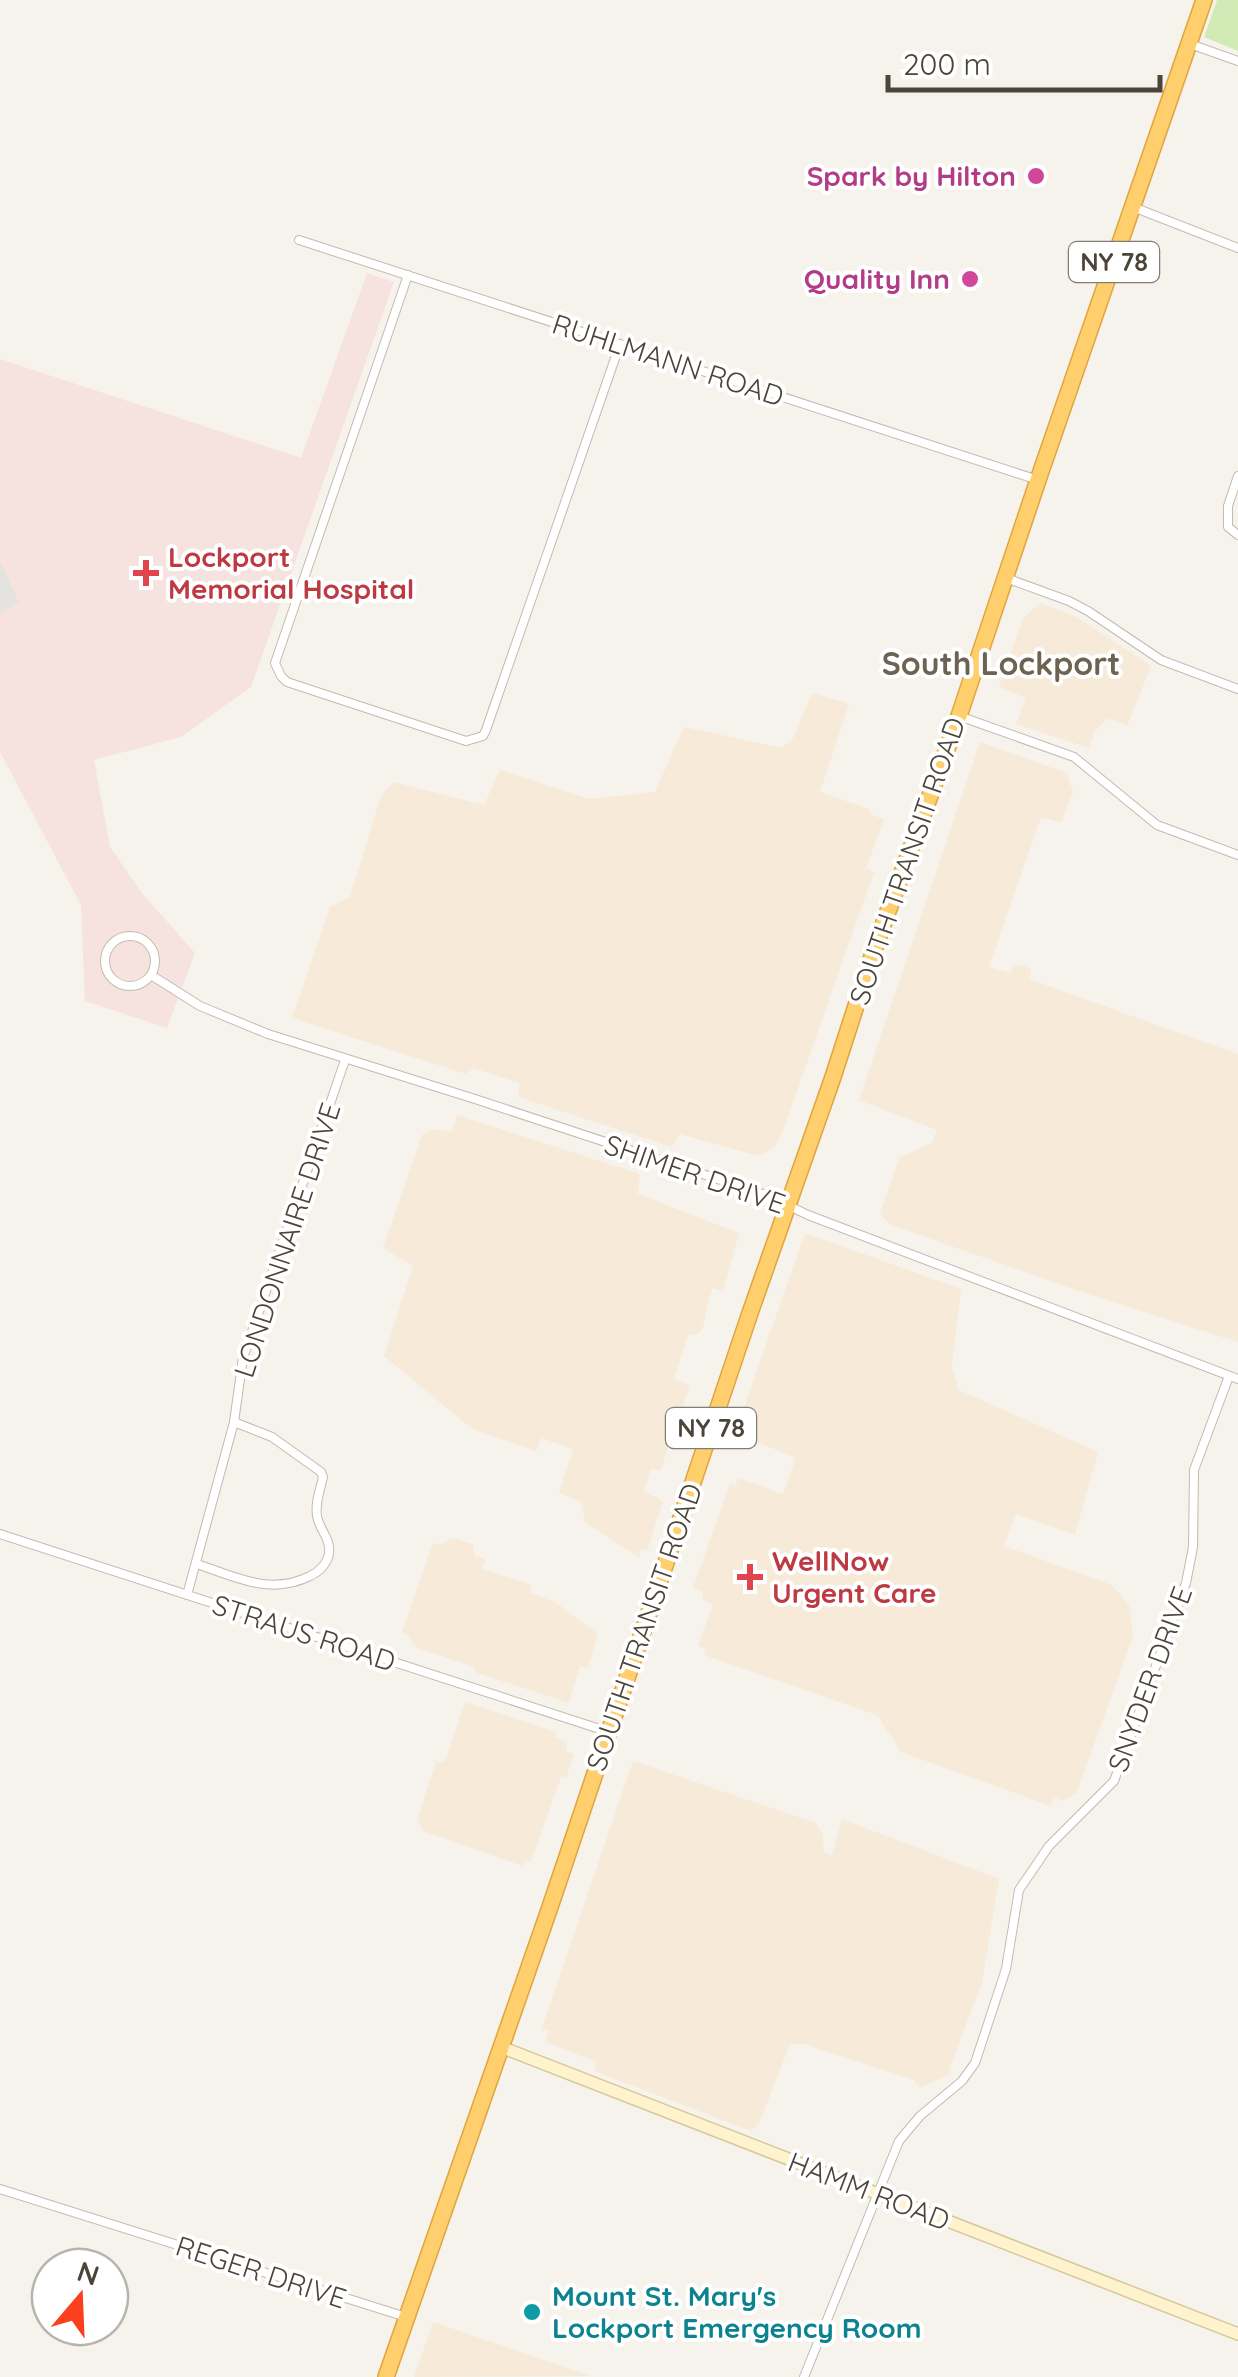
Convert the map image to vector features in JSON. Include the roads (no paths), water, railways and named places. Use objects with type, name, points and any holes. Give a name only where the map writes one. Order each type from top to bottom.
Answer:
[{"type":"highway","name":"NY 78","points":[[1038,480],[1204,0]]},
{"type":"highway","name":"SOUTH TRANSIT ROAD","points":[[386,2377],[1038,480]]},
{"type":"street","points":[[1189,44],[1238,61]]},
{"type":"street","points":[[1133,206],[1238,248]]},
{"type":"street","name":"RUHLMANN ROAD","points":[[298,240],[1038,480]]},
{"type":"street","points":[[408,275],[275,663],[287,682],[466,741],[483,736],[486,730],[620,344]]},
{"type":"street","points":[[1238,476],[1228,506],[1228,528],[1238,536]]},
{"type":"street","points":[[1006,578],[1088,610],[1161,660],[1238,689]]},
{"type":"street","points":[[958,716],[1074,757],[1157,825],[1238,856]]},
{"type":"street","name":"SHIMER DRIVE","points":[[128,936],[144,940],[155,960],[150,975],[129,986],[114,980],[106,966],[108,949],[128,936]]},
{"type":"street","name":"SHIMER DRIVE","points":[[150,975],[200,1006],[228,1018],[345,1060],[769,1196],[1233,1378]]},
{"type":"street","name":"LONDONNAIRE DRIVE","points":[[188,1595],[234,1422],[243,1358],[345,1060]]},
{"type":"street","name":"SNYDER DRIVE","points":[[804,2377],[899,2141],[920,2116],[962,2080],[974,2063],[1006,1969],[1019,1890],[1048,1846],[1114,1781],[1186,1583],[1193,1547],[1194,1470],[1233,1378]]},
{"type":"street","points":[[197,1564],[276,1586],[317,1573],[329,1553],[316,1512],[321,1472],[272,1437],[234,1422]]},
{"type":"street","name":"STRAUS ROAD","points":[[0,1534],[608,1732]]},
{"type":"street","name":"HAMM ROAD","points":[[500,2047],[1238,2334]]},
{"type":"street","name":"REGER DRIVE","points":[[0,2189],[407,2318]]},
{"type":"place","name":"Spark by Hilton","points":[[1036,176]]},
{"type":"place","name":"Quality Inn","points":[[970,279]]},
{"type":"place","name":"Lockport Memorial Hospital","points":[[146,573]]},
{"type":"place","name":"WellNow Urgent Care","points":[[750,1577]]},
{"type":"place","name":"Mount St. Mary's Lockport Emergency Room","points":[[532,2312]]},
{"type":"district","name":"South Lockport","points":[[1001,664]]}]
